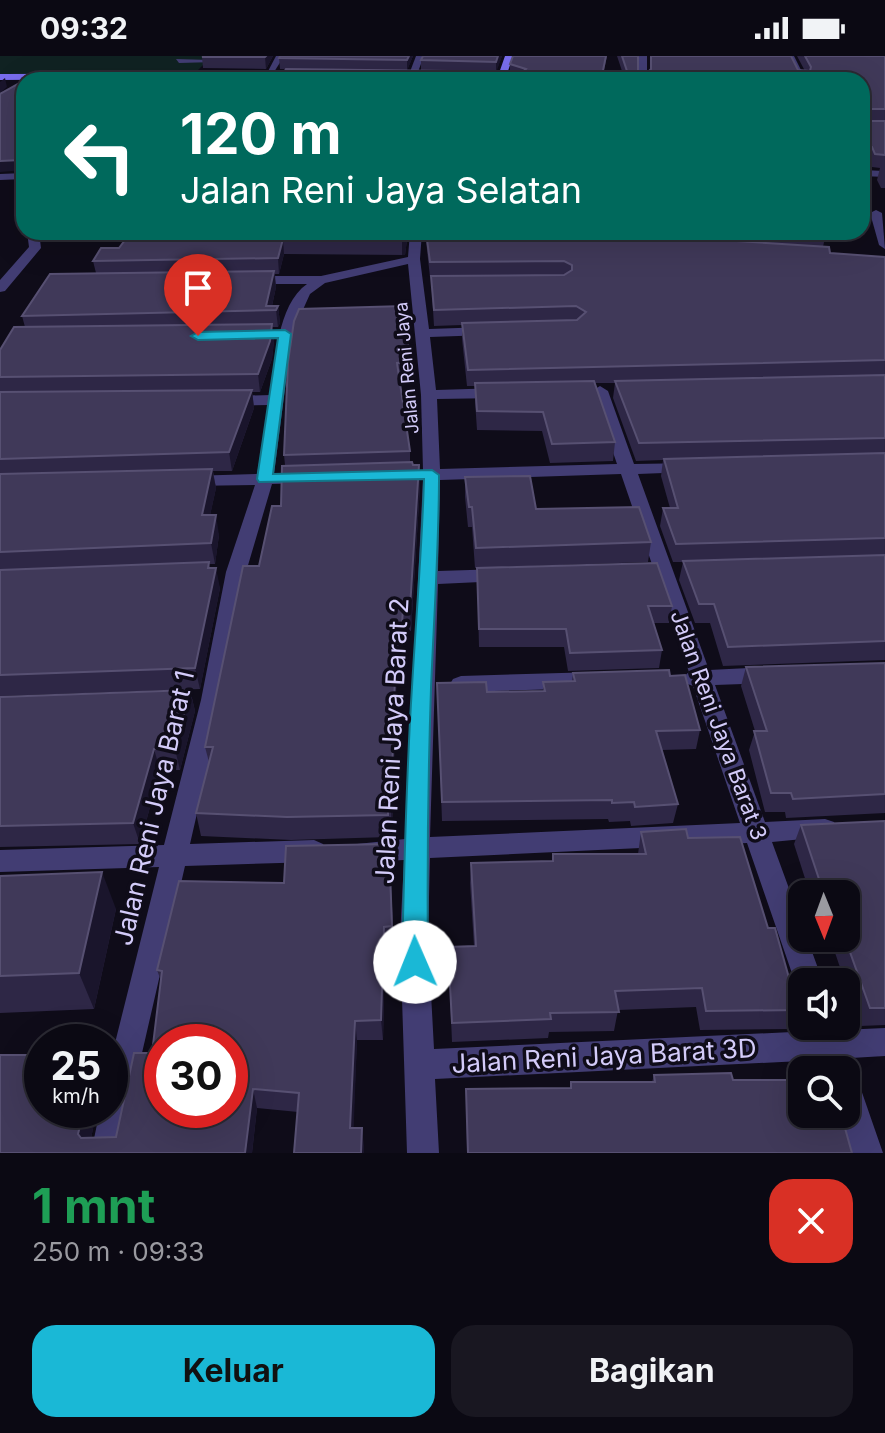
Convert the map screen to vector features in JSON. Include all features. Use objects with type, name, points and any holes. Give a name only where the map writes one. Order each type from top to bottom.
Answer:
[{"type":"street","points":[[12,91],[16,88]]},
{"type":"street","points":[[876,213],[885,245]]},
{"type":"street","points":[[0,288],[35,248],[34,240]]},
{"type":"street","name":"Jalan Reni Jaya","points":[[415,240],[414,259],[425,284],[424,333],[432,475]]},
{"type":"street","points":[[235,281],[321,280],[414,259]]},
{"type":"street","points":[[265,479],[278,400],[277,334],[304,292],[321,280]]},
{"type":"street","points":[[424,333],[499,331]]},
{"type":"street","name":"Jalan Reni Jaya Barat 3","points":[[600,391],[804,968]]},
{"type":"street","points":[[429,395],[522,393]]},
{"type":"street","points":[[216,401],[278,400]]},
{"type":"street","points":[[401,475],[702,467]]},
{"type":"street","name":"Jalan Reni Jaya Barat 2","points":[[423,1153],[414,937],[432,475]]},
{"type":"street","points":[[171,482],[325,477]]},
{"type":"street","name":"Jalan Reni Jaya Barat 1","points":[[127,1024],[212,700],[228,573],[265,479]]},
{"type":"street","points":[[430,578],[523,575]]},
{"type":"street","points":[[671,678],[794,674]]},
{"type":"street","points":[[422,686],[625,680]]},
{"type":"street","points":[[182,701],[212,700]]},
{"type":"street","points":[[0,861],[416,850],[842,828]]},
{"type":"street","name":"Jalan Reni Jaya Barat 3D","points":[[419,1065],[885,1042]]},
{"type":"street","name":"Jalan Reni Jaya Barat 1","points":[[107,1153],[110,1128]]},
{"type":"street","points":[[859,1128],[867,1153]]},
{"type":"lane","points":[[500,56],[509,56]]},
{"type":"lane","points":[[181,59],[214,59]]},
{"type":"shaded area","points":[[0,56],[212,56],[196,72],[16,72],[16,79],[0,79]]},
{"type":"building","points":[[206,56],[266,56],[202,57]]},
{"type":"building","points":[[280,56],[409,56],[407,60]]},
{"type":"building","points":[[423,56],[498,56],[496,62],[421,60]]},
{"type":"building","points":[[513,56],[606,56],[603,72],[523,72],[526,69],[510,64]]},
{"type":"building","points":[[622,56],[638,56],[638,71],[648,72],[627,72]]},
{"type":"building","points":[[651,56],[791,56],[798,70],[810,71],[805,56],[885,56],[885,109],[870,109],[870,72],[648,72]]},
{"type":"building","points":[[286,69],[523,72],[284,72]]},
{"type":"building","points":[[16,85],[16,160],[0,161],[0,94]]},
{"type":"building","points":[[870,121],[885,121],[885,155],[875,154]]},
{"type":"building","points":[[125,240],[283,240],[278,258],[93,261],[101,248],[119,248]]},
{"type":"building","points":[[427,240],[720,240],[829,247],[830,253],[885,257],[885,360],[468,370],[462,323],[577,320],[586,312],[576,306],[434,310],[431,276],[564,275],[572,270],[572,265],[564,261],[430,262]]},
{"type":"building","points":[[274,271],[266,306],[278,306],[276,310],[22,316],[50,274]]},
{"type":"building","points":[[404,306],[410,362],[397,363],[410,451],[284,455],[288,362],[294,321],[299,309]]},
{"type":"building","points":[[272,324],[270,341],[258,374],[0,377],[0,350],[14,327]]},
{"type":"building","points":[[885,375],[885,438],[639,443],[615,381]]},
{"type":"building","points":[[594,381],[615,442],[552,444],[543,412],[477,411],[475,383]]},
{"type":"building","points":[[252,390],[229,452],[0,459],[0,392]]},
{"type":"building","points":[[885,453],[885,538],[676,544],[663,508],[678,508],[664,459]]},
{"type":"building","points":[[412,462],[419,465],[410,608],[403,608],[401,641],[396,641],[391,810],[388,810],[388,815],[287,817],[196,813],[213,747],[205,747],[243,566],[259,566],[272,506],[281,506],[282,466]]},
{"type":"building","points":[[212,469],[202,515],[216,515],[211,543],[0,552],[0,474]]},
{"type":"building","points":[[530,476],[536,509],[639,507],[651,542],[476,548],[465,477]]},
{"type":"building","points":[[885,555],[885,641],[728,647],[714,604],[699,604],[683,561]]},
{"type":"building","points":[[209,562],[208,568],[216,568],[195,668],[0,675],[0,570]]},
{"type":"building","points":[[657,563],[672,606],[648,606],[662,650],[570,653],[566,629],[479,629],[477,568]]},
{"type":"building","points":[[885,663],[885,794],[793,799],[791,793],[771,793],[754,731],[767,731],[746,667]]},
{"type":"building","points":[[669,670],[670,676],[685,675],[700,730],[656,731],[678,804],[635,807],[634,802],[612,803],[612,800],[442,802],[437,683],[486,682],[487,692],[545,691],[543,682],[575,681],[573,673]]},
{"type":"building","points":[[190,690],[175,749],[154,749],[133,823],[0,826],[0,697]]},
{"type":"building","points":[[885,821],[885,1008],[870,1008],[860,980],[860,968],[856,968],[850,952],[860,952],[860,880],[819,880],[801,825]]},
{"type":"building","points":[[686,829],[688,838],[740,837],[768,928],[775,928],[788,974],[788,1010],[706,1011],[702,988],[615,991],[619,1012],[550,1013],[551,1019],[452,1023],[448,947],[476,946],[471,863],[553,861],[553,854],[646,854],[641,832]]},
{"type":"building","points":[[389,844],[392,926],[384,927],[381,1020],[355,1021],[350,1128],[362,1128],[361,1153],[294,1153],[299,1093],[253,1089],[245,1153],[0,1153],[0,1055],[24,1055],[24,1128],[80,1128],[81,1138],[116,1137],[118,1128],[128,1128],[128,1081],[134,1053],[144,1053],[144,1128],[248,1128],[248,1024],[156,1024],[162,971],[157,970],[179,881],[284,883],[286,846]]},
{"type":"building","points":[[102,872],[79,973],[0,976],[0,876]]},
{"type":"building","points":[[731,1073],[733,1080],[788,1080],[788,1128],[845,1128],[852,1153],[468,1153],[466,1089],[571,1088],[571,1082],[655,1082],[654,1075]]},
{"type":"route","points":[[198,336],[285,334],[265,479],[432,475],[416,850],[415,962]]}]
